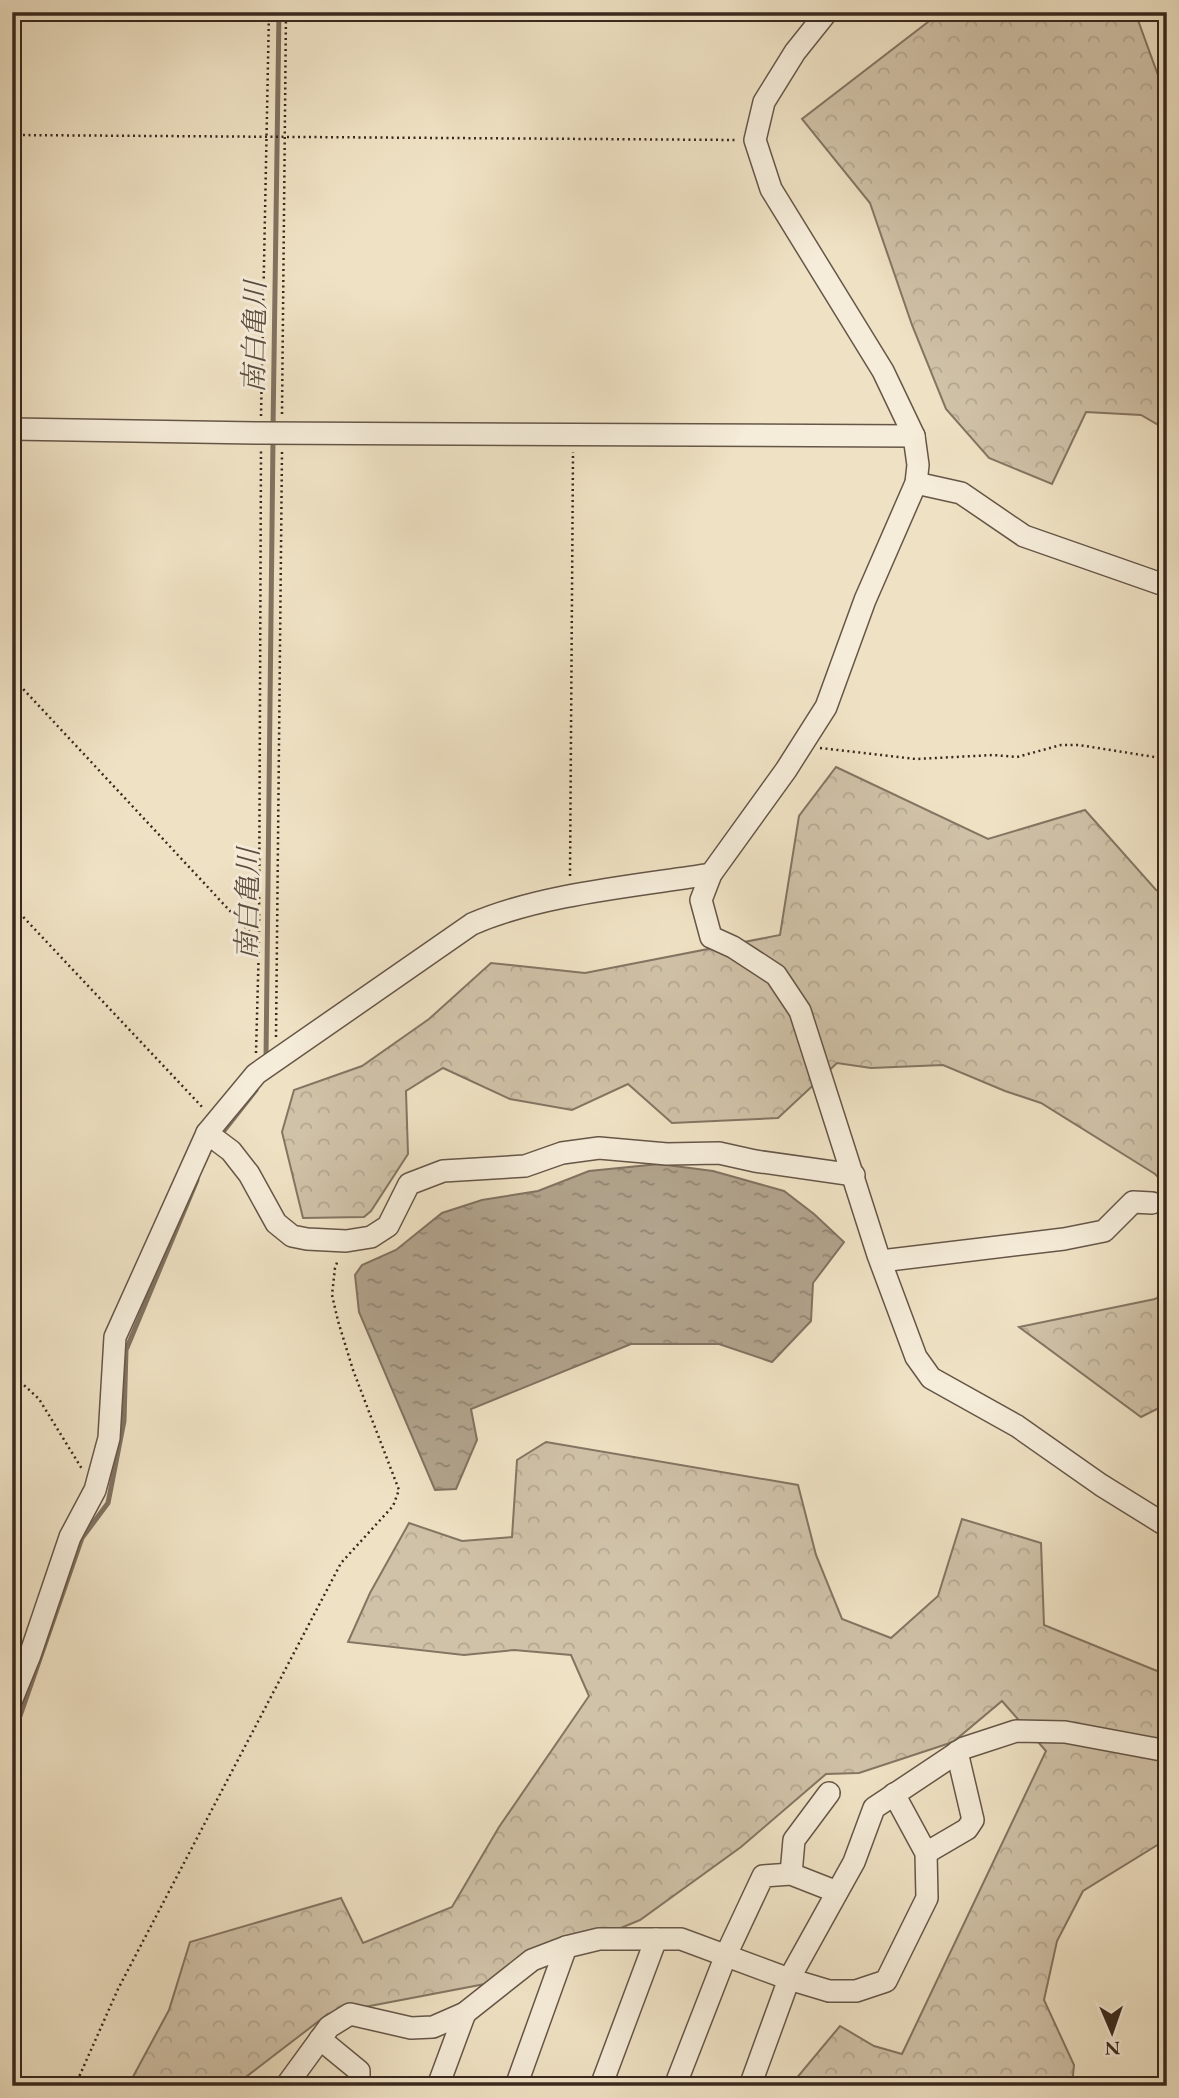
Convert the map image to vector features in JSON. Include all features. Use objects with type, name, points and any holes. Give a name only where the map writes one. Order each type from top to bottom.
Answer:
[{"type":"street","points":[[827,12],[795,52],[764,102],[755,140],[771,189],[883,372],[914,436],[918,465],[916,483],[865,600],[826,707],[802,746],[711,874],[701,900],[711,937],[733,947],[776,975],[800,1011],[881,1261],[916,1357],[930,1378],[1017,1426],[1101,1485],[1167,1526]]},
{"type":"street","points":[[12,429],[914,436]]},
{"type":"street","points":[[916,483],[961,493],[1024,536],[1167,586]]},
{"type":"street","points":[[12,1699],[69,1537],[95,1490],[109,1438],[115,1337],[215,1133],[256,1074],[472,924],[494,915],[570,897],[711,874]]},
{"type":"street","points":[[215,1133],[249,1174],[276,1223],[292,1236],[307,1240],[346,1241],[371,1237],[388,1226],[409,1184],[443,1171],[525,1166],[562,1153],[586,1149],[667,1154],[719,1153],[755,1161],[854,1175]]},
{"type":"street","points":[[881,1261],[1064,1240],[1104,1231],[1133,1202],[1152,1203]]},
{"type":"street","points":[[750,2086],[789,1979],[854,1862],[874,1808],[964,1748],[1016,1731],[1065,1732],[1167,1751]]},
{"type":"street","points":[[926,1853],[967,1829],[973,1820],[957,1752]]},
{"type":"street","points":[[791,1874],[794,1840],[829,1793]]},
{"type":"street","points":[[286,2086],[329,2027],[350,2014],[411,2028],[433,2027],[464,2013],[531,1960],[599,1939],[681,1939],[828,1991],[856,1991],[886,1981],[927,1898],[926,1853],[894,1794]]},
{"type":"street","points":[[675,2086],[726,1955],[763,1877],[791,1874],[837,1892]]},
{"type":"street","points":[[601,2086],[656,1939]]},
{"type":"street","points":[[516,2086],[566,1947]]},
{"type":"street","points":[[438,2086],[464,2013]]},
{"type":"street","points":[[320,2039],[359,2071],[359,2086]]},
{"type":"path","points":[[269,12],[267,137],[272,433],[276,1058]]},
{"type":"path","points":[[256,1074],[272,433],[285,137],[286,12]]},
{"type":"path","points":[[12,135],[755,140]]},
{"type":"path","points":[[570,897],[573,434]]},
{"type":"path","points":[[12,677],[259,942]]},
{"type":"path","points":[[802,746],[916,759],[993,755],[1017,757],[1061,745],[1079,745],[1167,759]]},
{"type":"path","points":[[12,905],[215,1133]]},
{"type":"path","points":[[75,2086],[124,1976],[341,1563],[393,1506],[399,1490],[353,1370],[332,1295],[335,1268],[346,1241]]},
{"type":"path","points":[[12,1374],[39,1399],[95,1490]]},
{"type":"green space","points":[[941,12],[1135,12],[1167,100],[1167,430],[1141,415],[1086,412],[1052,484],[989,458],[946,409],[912,325],[870,203],[802,119]]},
{"type":"green space","points":[[836,767],[988,839],[1085,810],[1156,890],[1167,894],[1167,1186],[1155,1174],[1041,1103],[943,1065],[871,1068],[837,1063],[778,1118],[672,1123],[628,1084],[572,1110],[510,1099],[443,1068],[406,1091],[408,1154],[371,1211],[364,1217],[303,1218],[282,1132],[294,1090],[362,1066],[429,1019],[491,963],[585,973],[780,935],[799,816]]},
{"type":"green space","points":[[1167,1291],[1167,1404],[1141,1417],[1019,1327],[1155,1299]]},
{"type":"green space","points":[[546,1442],[798,1485],[816,1555],[842,1619],[891,1638],[938,1596],[962,1519],[1041,1543],[1044,1625],[1167,1675],[1167,1839],[1083,1891],[1057,1941],[1044,2000],[1074,2065],[1072,2086],[790,2086],[840,2026],[874,2046],[902,2054],[1046,1751],[1002,1701],[953,1742],[859,1773],[826,1774],[741,1847],[640,1920],[485,1984],[328,2014],[234,2086],[128,2086],[169,2010],[190,1942],[341,1898],[363,1943],[452,1907],[499,1827],[589,1696],[571,1655],[514,1650],[464,1655],[348,1642],[370,1593],[409,1523],[462,1541],[512,1537],[517,1460]]},
{"type":"water","points":[[659,1164],[713,1171],[784,1191],[844,1242],[813,1283],[811,1321],[772,1362],[719,1344],[631,1344],[471,1409],[477,1440],[456,1489],[435,1490],[359,1312],[355,1275],[362,1265],[396,1250],[442,1213],[482,1200],[538,1191],[589,1171]]},
{"type":"waterway","name":"南白亀川","points":[[273,429],[279,12]]},
{"type":"waterway","name":"南白亀川","points":[[266,1059],[273,439]]},
{"type":"waterway","name":"南白亀川","points":[[219,1137],[256,1090]]},
{"type":"waterway","name":"南白亀川","points":[[12,1739],[82,1538],[108,1503],[124,1421],[126,1350],[197,1180]]}]
